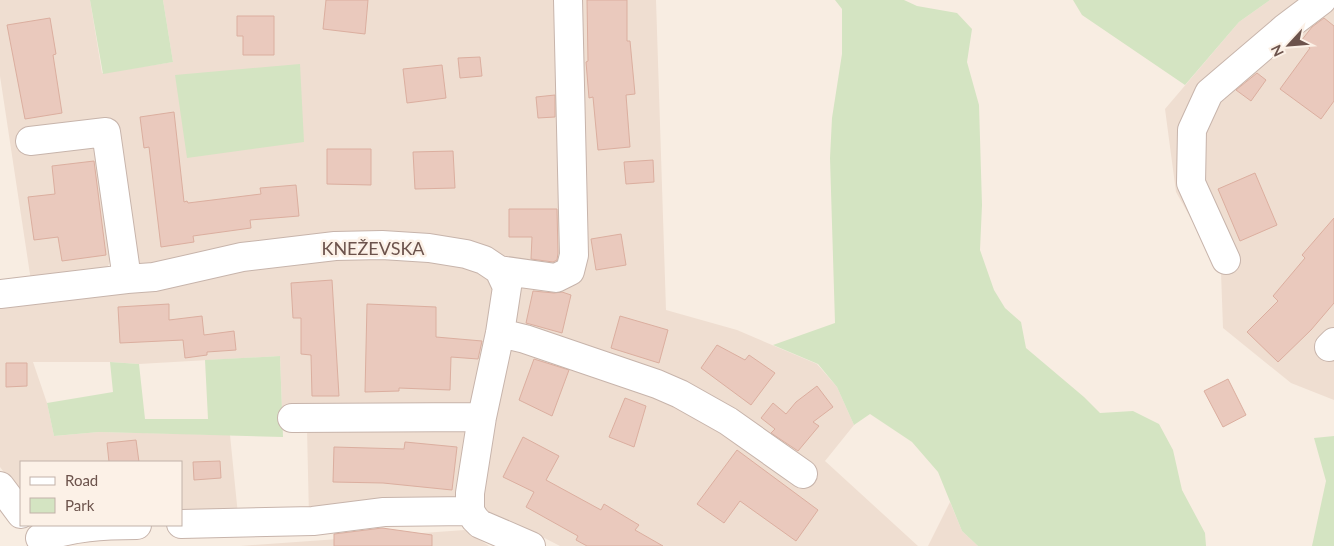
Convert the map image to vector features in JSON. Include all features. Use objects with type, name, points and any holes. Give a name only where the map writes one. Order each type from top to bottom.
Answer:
[{"type":"street","points":[[499,270],[556,278],[570,271],[573,264],[568,0]]},
{"type":"street","points":[[1226,260],[1191,183],[1192,130],[1209,93],[1322,0]]},
{"type":"street","points":[[30,141],[106,132],[127,279]]},
{"type":"street","name":"KNEŽEVSKA","points":[[0,294],[154,277],[242,257],[335,246],[429,248],[466,254],[484,260],[499,270]]},
{"type":"street","points":[[499,270],[507,287],[500,333],[482,417],[470,493],[470,511],[480,524],[531,546]]},
{"type":"street","points":[[500,333],[525,339],[657,384],[680,394],[728,421],[803,474]]},
{"type":"street","points":[[292,418],[482,417]]},
{"type":"street","points":[[0,486],[20,513]]},
{"type":"street","points":[[182,524],[313,521],[384,512],[470,511]]},
{"type":"street","points":[[39,536],[66,530],[101,526]]},
{"type":"shaded area","points":[[0,0],[90,0],[102,73],[173,62],[163,0],[562,0],[567,266],[506,264],[476,248],[163,269],[137,265],[111,124],[92,144],[95,148],[112,255],[109,264],[105,271],[31,281],[0,76]]},
{"type":"shaded area","points":[[575,0],[656,0],[666,310],[737,330],[817,364],[837,387],[854,425],[825,461],[918,546],[560,546],[525,528],[492,517],[486,512],[481,504],[479,494],[504,349],[508,345],[525,346],[664,394],[744,442],[801,484],[812,471],[753,430],[690,391],[663,379],[510,323],[516,280],[560,283],[576,274],[581,266]]},
{"type":"shaded area","points":[[1270,0],[1334,0],[1334,400],[1291,383],[1223,328],[1221,272],[1176,192],[1165,109],[1239,22]]},
{"type":"shaded area","points":[[386,255],[428,257],[486,274],[496,293],[475,403],[466,408],[282,409],[280,356],[139,364],[33,362],[47,403],[54,436],[99,432],[230,435],[238,515],[182,517],[182,461],[20,461],[20,494],[0,467],[0,304],[230,270]]},
{"type":"shaded area","points":[[307,428],[473,429],[464,497],[309,517]]},
{"type":"shaded area","points":[[950,502],[962,531],[978,546],[928,546]]},
{"type":"shaded area","points":[[465,530],[489,546],[240,546]]},
{"type":"green space","points":[[90,0],[163,0],[173,62],[103,74]]},
{"type":"green space","points":[[835,0],[904,0],[917,6],[957,13],[972,29],[967,62],[979,105],[982,205],[980,250],[994,290],[1005,308],[1021,322],[1026,348],[1100,413],[1133,411],[1159,424],[1173,450],[1182,490],[1205,533],[1206,546],[978,546],[962,531],[938,472],[912,442],[870,414],[854,425],[837,387],[818,364],[773,345],[835,323],[830,158],[832,118],[842,54],[842,9]]},
{"type":"green space","points":[[1073,0],[1270,0],[1239,22],[1185,85],[1082,15]]},
{"type":"green space","points":[[300,64],[304,142],[187,158],[175,75]]},
{"type":"green space","points":[[280,356],[283,437],[99,432],[54,436],[47,403],[113,392],[110,362],[139,364],[145,419],[208,419],[205,360]]},
{"type":"green space","points":[[1334,436],[1334,546],[1312,546],[1326,481],[1314,438]]},
{"type":"building","points":[[326,0],[368,0],[365,34],[323,29]]},
{"type":"building","points":[[587,0],[627,0],[627,41],[630,41],[635,94],[626,95],[630,147],[598,150],[593,97],[589,98],[586,62],[588,61]]},
{"type":"building","points":[[237,16],[274,16],[274,55],[243,55],[243,36],[237,36]]},
{"type":"building","points":[[50,18],[56,54],[53,55],[62,113],[25,119],[7,25]]},
{"type":"building","points":[[1324,18],[1334,26],[1334,101],[1321,119],[1280,89],[1310,48],[1301,41],[1312,27]]},
{"type":"building","points":[[480,57],[482,76],[460,78],[458,58]]},
{"type":"building","points":[[442,65],[446,98],[407,103],[403,69]]},
{"type":"building","points":[[1257,73],[1266,80],[1251,101],[1236,90]]},
{"type":"building","points":[[555,95],[555,117],[538,118],[536,97]]},
{"type":"building","points":[[174,112],[184,202],[261,194],[260,188],[296,185],[299,216],[250,220],[251,228],[193,236],[194,242],[161,247],[149,147],[144,148],[140,117]]},
{"type":"building","points":[[327,149],[371,149],[371,185],[327,184]]},
{"type":"building","points":[[453,151],[455,188],[415,189],[413,152]]},
{"type":"building","points":[[653,160],[654,182],[626,184],[624,162]]},
{"type":"building","points":[[94,161],[106,255],[62,261],[58,237],[34,240],[28,197],[55,194],[52,166]]},
{"type":"building","points":[[1255,173],[1277,225],[1240,241],[1218,189]]},
{"type":"building","points":[[509,209],[557,209],[557,260],[553,262],[531,259],[532,237],[509,237]]},
{"type":"building","points":[[1334,218],[1334,303],[1311,330],[1278,362],[1247,332],[1278,301],[1273,296],[1305,258],[1302,255]]},
{"type":"building","points":[[621,234],[626,265],[596,270],[591,239]]},
{"type":"building","points":[[332,280],[339,396],[312,396],[311,355],[301,354],[301,318],[293,318],[291,283]]},
{"type":"building","points":[[533,291],[562,292],[571,295],[562,333],[526,323]]},
{"type":"building","points":[[169,304],[169,320],[202,316],[204,335],[234,331],[236,350],[207,352],[207,355],[185,358],[183,340],[120,343],[118,307]]},
{"type":"building","points":[[367,304],[436,307],[436,337],[482,341],[478,359],[451,357],[450,390],[399,388],[399,391],[365,392]]},
{"type":"building","points":[[620,316],[668,330],[659,363],[611,348]]},
{"type":"building","points":[[717,345],[745,360],[749,355],[775,373],[751,405],[701,368]]},
{"type":"building","points":[[534,359],[569,370],[552,416],[519,400]]},
{"type":"building","points":[[6,363],[27,363],[27,386],[6,387]]},
{"type":"building","points":[[1228,379],[1246,415],[1223,427],[1204,391]]},
{"type":"building","points":[[817,386],[833,407],[813,422],[819,426],[798,451],[771,433],[775,429],[761,418],[773,403],[786,414],[796,402]]},
{"type":"building","points":[[625,398],[646,406],[634,447],[609,437]]},
{"type":"building","points":[[523,437],[559,456],[546,480],[601,510],[604,504],[639,525],[635,530],[663,546],[587,546],[576,540],[578,536],[526,507],[534,492],[503,477]]},
{"type":"building","points":[[136,440],[139,461],[109,461],[107,443]]},
{"type":"building","points":[[405,442],[457,447],[452,490],[383,483],[333,482],[334,447],[404,449]]},
{"type":"building","points":[[737,450],[818,510],[796,541],[740,501],[724,523],[697,504]]},
{"type":"building","points":[[220,461],[221,478],[194,480],[193,462]]},
{"type":"building","points":[[382,528],[432,535],[432,546],[334,546],[334,534]]}]
